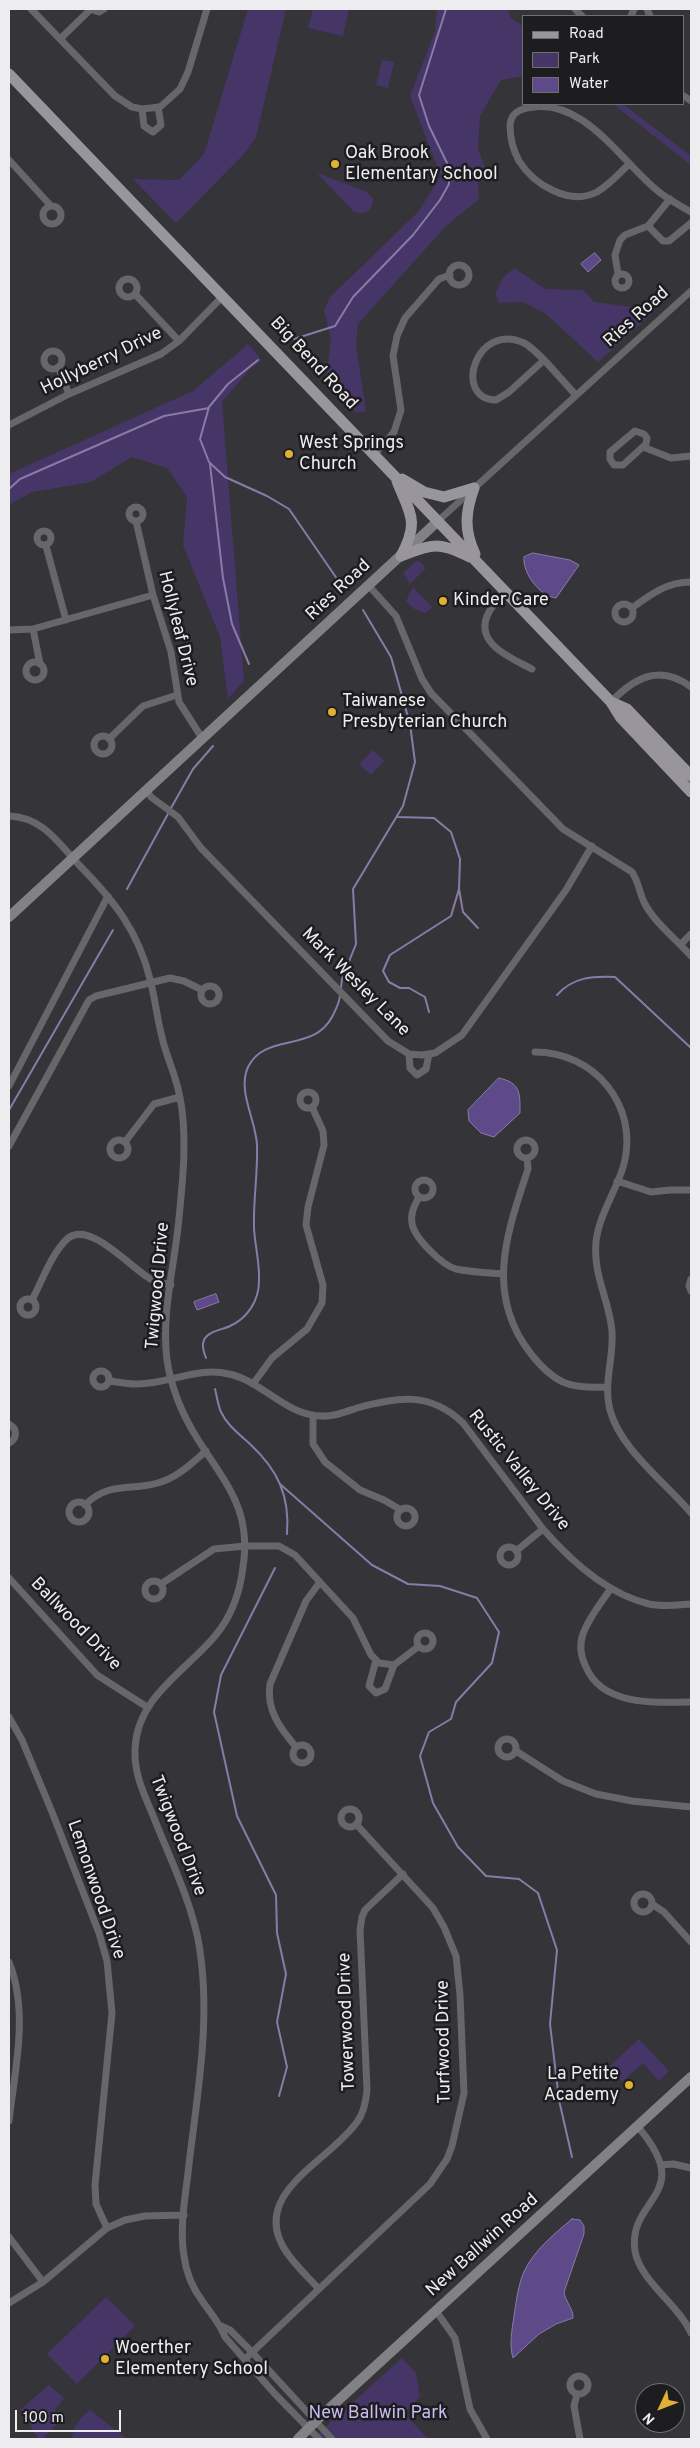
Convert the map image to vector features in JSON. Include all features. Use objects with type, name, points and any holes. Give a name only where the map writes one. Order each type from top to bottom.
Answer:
[{"type":"main road","name":"Big Bend Road","points":[[9,74],[286,360],[374,455],[478,560],[612,702],[621,718],[691,792]]},
{"type":"main road","points":[[395,476],[410,482],[424,492],[444,497],[474,488]]},
{"type":"main road","points":[[395,476],[413,522],[409,542],[401,556]]},
{"type":"main road","points":[[474,488],[468,504],[465,523],[468,538],[478,560]]},
{"type":"main road","points":[[401,556],[427,546],[437,545],[478,560]]},
{"type":"main road","name":"Big Bend Road","points":[[612,702],[626,709],[691,776]]},
{"type":"street","points":[[31,9],[115,96],[132,107],[142,109],[158,107],[174,96],[185,81],[207,9]]},
{"type":"street","points":[[60,38],[90,9],[99,12],[104,9]]},
{"type":"street","points":[[629,164],[597,192],[588,195],[562,195],[538,180],[522,166],[512,143],[510,122],[518,110],[538,106],[565,110],[589,125],[660,193],[691,212]]},
{"type":"street","points":[[142,109],[144,126],[153,132],[161,125],[158,107]]},
{"type":"street","points":[[9,160],[51,206]]},
{"type":"street","points":[[618,274],[615,255],[620,240],[625,235],[648,226],[661,213],[670,199]]},
{"type":"street","points":[[648,226],[663,240],[669,241],[691,223]]},
{"type":"street","points":[[374,455],[394,432],[402,410],[393,356],[396,336],[405,318],[439,279],[450,275]]},
{"type":"street","name":"Ries Road","points":[[9,917],[146,789],[691,291]]},
{"type":"street","points":[[135,294],[179,341]]},
{"type":"street","name":"Hollyberry Drive","points":[[9,426],[69,394],[153,358],[179,341],[224,296]]},
{"type":"street","points":[[543,361],[509,392],[496,400],[480,396],[474,390],[473,384],[480,351],[489,344],[512,339],[526,344],[543,361],[576,395]]},
{"type":"street","points":[[58,367],[69,394]]},
{"type":"street","points":[[635,432],[641,432],[645,435],[647,441],[644,447],[620,466],[614,465],[610,459],[614,449],[635,432]]},
{"type":"street","points":[[644,447],[671,458],[691,456]]},
{"type":"street","name":"Hollyleaf Drive","points":[[136,521],[153,596],[171,652],[179,702],[202,738]]},
{"type":"street","points":[[46,546],[66,620]]},
{"type":"street","points":[[632,608],[656,590],[678,583],[691,582]]},
{"type":"street","points":[[369,586],[396,616],[422,679],[432,693],[563,829],[632,872],[637,878],[642,897],[650,912],[691,956]]},
{"type":"street","points":[[507,591],[489,612],[486,626],[487,635],[499,652],[532,668]]},
{"type":"street","points":[[9,630],[32,629],[153,596]]},
{"type":"street","points":[[32,629],[40,664]]},
{"type":"street","points":[[612,702],[637,680],[655,675],[673,677],[691,686]]},
{"type":"street","points":[[109,739],[143,706],[177,695]]},
{"type":"street","name":"Mark Wesley Lane","points":[[146,789],[151,797],[178,817],[192,838],[388,1041],[408,1054],[429,1054],[448,1046],[468,1027],[566,890],[592,846]]},
{"type":"street","name":"Twigwood Drive","points":[[9,816],[25,818],[42,825],[108,896],[133,931],[151,983],[162,1037],[180,1098],[183,1141],[181,1195],[166,1344],[171,1377],[182,1409],[206,1452],[227,1481],[235,1498],[242,1520],[245,1546],[239,1586],[225,1622],[212,1640],[147,1707],[138,1728],[135,1743],[138,1779],[191,1912],[198,1938],[205,1995],[203,2049],[184,2215],[183,2253],[199,2298],[221,2326],[225,2337],[308,2429]]},
{"type":"street","points":[[9,1086],[108,896]]},
{"type":"street","points":[[681,944],[691,934]]},
{"type":"street","points":[[9,1146],[89,1000],[96,996],[177,978],[202,990]]},
{"type":"street","points":[[535,1052],[558,1054],[583,1064],[611,1088],[620,1106],[627,1135],[625,1156],[596,1242],[598,1280],[612,1332],[607,1387],[610,1409],[622,1436],[691,1513]]},
{"type":"street","points":[[408,1054],[410,1068],[417,1074],[426,1068],[429,1054]]},
{"type":"street","points":[[125,1142],[154,1104],[180,1098]]},
{"type":"street","points":[[253,1384],[272,1358],[307,1329],[318,1313],[323,1294],[321,1276],[306,1225],[308,1207],[324,1145],[323,1131],[312,1107]]},
{"type":"street","points":[[527,1158],[528,1169],[508,1228],[503,1274],[503,1293],[512,1322],[520,1338],[536,1360],[565,1384],[581,1388],[607,1387]]},
{"type":"street","points":[[617,1181],[651,1192],[691,1190]]},
{"type":"street","points":[[419,1197],[413,1208],[412,1223],[422,1242],[436,1257],[454,1268],[503,1274]]},
{"type":"street","points":[[32,1300],[60,1246],[70,1236],[77,1233],[98,1239],[151,1280],[171,1285]]},
{"type":"street","points":[[691,1279],[689,1286],[691,1291]]},
{"type":"street","name":"Rustic Valley Drive","points":[[109,1381],[136,1384],[213,1371],[230,1374],[253,1384],[291,1408],[313,1415],[330,1416],[396,1398],[422,1400],[440,1407],[463,1423],[543,1529],[581,1565],[611,1588],[648,1604],[659,1606],[691,1604]]},
{"type":"street","points":[[313,1415],[313,1444],[325,1462],[360,1490],[384,1500],[401,1510]]},
{"type":"street","points":[[9,1424],[14,1428],[16,1434],[14,1440],[9,1443]]},
{"type":"street","points":[[86,1505],[96,1495],[108,1489],[162,1482],[179,1473],[206,1452]]},
{"type":"street","points":[[516,1551],[543,1529]]},
{"type":"street","points":[[161,1584],[214,1549],[270,1545],[288,1550],[320,1582],[353,1618],[371,1655],[376,1660],[388,1666],[394,1665],[419,1646]]},
{"type":"street","name":"Ballwood Drive","points":[[9,1578],[97,1675],[147,1707]]},
{"type":"street","points":[[296,1746],[275,1718],[269,1693],[270,1684],[306,1602],[320,1582]]},
{"type":"street","points":[[611,1588],[583,1634],[581,1653],[590,1676],[606,1690],[626,1698],[650,1702],[691,1702]]},
{"type":"street","points":[[376,1660],[369,1686],[376,1693],[385,1689],[394,1665]]},
{"type":"street","name":"Lemonwood Drive","points":[[9,1717],[22,1740],[52,1812],[99,1933],[107,1961],[112,2013],[95,2185],[96,2204],[107,2228]]},
{"type":"street","points":[[516,1752],[563,1781],[596,1794],[645,1803],[682,1804],[691,1807]]},
{"type":"street","name":"Turfwood Drive","points":[[245,2358],[430,2184],[447,2159],[461,2114],[464,2076],[456,1956],[444,1927],[433,1908],[356,1824]]},
{"type":"street","name":"Towerwood Drive","points":[[318,2288],[285,2250],[277,2231],[277,2212],[292,2185],[350,2130],[362,2114],[367,2090],[360,1930],[362,1916],[365,1910],[403,1874]]},
{"type":"street","points":[[652,1904],[664,1912],[691,1942]]},
{"type":"street","points":[[9,1962],[17,1990],[19,2015],[9,2121]]},
{"type":"street","name":"New Ballwin Road","points":[[298,2439],[691,2077]]},
{"type":"street","points":[[638,2127],[654,2148],[661,2165],[661,2182],[654,2199],[639,2223],[635,2251],[645,2274],[680,2312],[691,2333]]},
{"type":"street","points":[[661,2165],[672,2164],[691,2168]]},
{"type":"street","points":[[9,2303],[43,2282],[107,2228],[125,2220],[145,2216],[184,2215]]},
{"type":"street","points":[[9,2238],[43,2282]]},
{"type":"street","points":[[436,2311],[455,2338],[470,2409],[487,2439]]},
{"type":"street","name":"Twigwood Drive","points":[[221,2326],[230,2330],[317,2421]]},
{"type":"street","points":[[577,2394],[574,2406],[580,2439]]},
{"type":"street","points":[[317,2421],[332,2439]]},
{"type":"street","points":[[308,2429],[318,2439]]},
{"type":"green space","points":[[248,9],[286,9],[256,137],[245,153],[176,223],[133,179],[179,180],[204,154]]},
{"type":"green space","points":[[313,9],[349,9],[343,36],[308,28]]},
{"type":"green space","points":[[437,9],[507,9],[511,18],[522,26],[522,76],[501,80],[480,116],[478,149],[488,175],[478,182],[479,199],[446,226],[358,324],[356,344],[366,411],[356,413],[326,379],[331,338],[324,310],[330,297],[418,212],[441,176],[410,96],[435,32]]},
{"type":"green space","points":[[382,60],[394,62],[388,88],[376,85]]},
{"type":"green space","points":[[614,105],[624,105],[691,156],[691,165]]},
{"type":"green space","points":[[317,173],[365,191],[373,198],[372,206],[368,211],[362,213],[354,212]]},
{"type":"green space","points":[[514,268],[545,289],[583,290],[594,302],[656,310],[598,362],[546,314],[523,302],[499,303],[495,293],[503,278]]},
{"type":"green space","points":[[248,344],[262,360],[250,369],[222,402],[244,681],[228,699],[220,637],[183,545],[187,497],[167,468],[132,457],[91,482],[32,492],[9,505],[9,474],[193,391]]},
{"type":"green space","points":[[416,561],[419,561],[426,568],[410,584],[403,573]]},
{"type":"green space","points":[[413,587],[432,607],[426,613],[414,609],[406,601]]},
{"type":"green space","points":[[373,750],[384,761],[371,775],[359,764]]},
{"type":"green space","points":[[639,2039],[669,2071],[659,2081],[643,2063],[622,2082],[609,2067]]},
{"type":"green space","points":[[106,2297],[135,2326],[77,2384],[47,2354]]},
{"type":"green space","name":"New Ballwin Park","points":[[402,2358],[416,2373],[420,2397],[404,2413],[428,2439],[312,2439]]},
{"type":"green space","points":[[49,2385],[64,2398],[55,2410],[63,2418],[42,2439],[38,2439],[21,2409]]},
{"type":"green space","points":[[90,2410],[127,2439],[72,2439],[78,2423]]},
{"type":"water","points":[[595,253],[601,260],[588,272],[581,264]]},
{"type":"water","points":[[533,553],[570,560],[579,565],[556,598],[544,593],[529,576],[524,563],[524,557]]},
{"type":"water","points":[[499,1078],[512,1083],[518,1090],[520,1113],[494,1137],[481,1133],[469,1121],[468,1110]]},
{"type":"water","points":[[216,1294],[219,1302],[197,1310],[194,1302]]},
{"type":"water","points":[[572,2219],[580,2220],[584,2226],[584,2234],[564,2292],[573,2318],[556,2324],[539,2334],[513,2358],[511,2348],[512,2332],[517,2295],[523,2274],[538,2251]]},
{"type":"waterway","points":[[294,339],[335,326],[353,297],[413,235],[440,200],[449,184],[448,165],[429,126],[419,95],[446,9]]},
{"type":"waterway","points":[[258,360],[228,384],[209,407],[200,439],[209,462],[225,477],[267,496],[289,509],[344,589]]},
{"type":"waterway","points":[[9,489],[20,479],[164,416],[209,408]]},
{"type":"waterway","points":[[210,464],[223,578],[232,624],[249,664]]},
{"type":"waterway","points":[[341,988],[342,979],[356,944],[353,889],[403,806],[415,762],[410,724],[391,657],[363,610]]},
{"type":"waterway","points":[[171,808],[193,769],[213,746]]},
{"type":"waterway","points":[[127,889],[169,812]]},
{"type":"waterway","points":[[397,817],[434,818],[451,832],[460,859],[459,889],[463,912],[478,928]]},
{"type":"waterway","points":[[429,1012],[425,997],[409,988],[400,988],[389,982],[383,971],[390,955],[451,916],[459,889]]},
{"type":"waterway","points":[[9,1110],[113,930]]},
{"type":"waterway","points":[[557,995],[576,981],[598,977],[615,977],[691,1048]]},
{"type":"waterway","points":[[206,1358],[203,1349],[206,1337],[236,1323],[251,1308],[257,1295],[259,1268],[254,1218],[257,1145],[246,1096],[245,1076],[248,1067],[256,1056],[266,1049],[302,1039],[324,1028],[332,1017],[340,996]]},
{"type":"waterway","points":[[215,1389],[219,1407],[224,1417],[260,1454],[280,1484],[286,1508],[287,1534]]},
{"type":"waterway","points":[[280,1484],[372,1565],[408,1584],[440,1586],[477,1598],[499,1632],[492,1663],[456,1702],[451,1719],[429,1732],[420,1756],[433,1803],[458,1847],[486,1876],[519,1879],[538,1893],[557,1950],[550,2024],[559,2100],[572,2157]]},
{"type":"waterway","points":[[275,1568],[221,1675],[214,1712],[237,1816],[276,1895],[277,1933],[286,1974],[277,2022],[287,2067],[279,2096]]},
{"type":"place","name":"Oak Brook Elementary School","points":[[335,164]]},
{"type":"place","name":"West Springs Church","points":[[289,454]]},
{"type":"place","name":"Kinder Care","points":[[443,601]]},
{"type":"place","name":"Taiwanese Presbyterian Church","points":[[332,712]]},
{"type":"place","name":"La Petite Academy","points":[[629,2085]]},
{"type":"place","name":"Woerther Elementery School","points":[[105,2359]]}]
